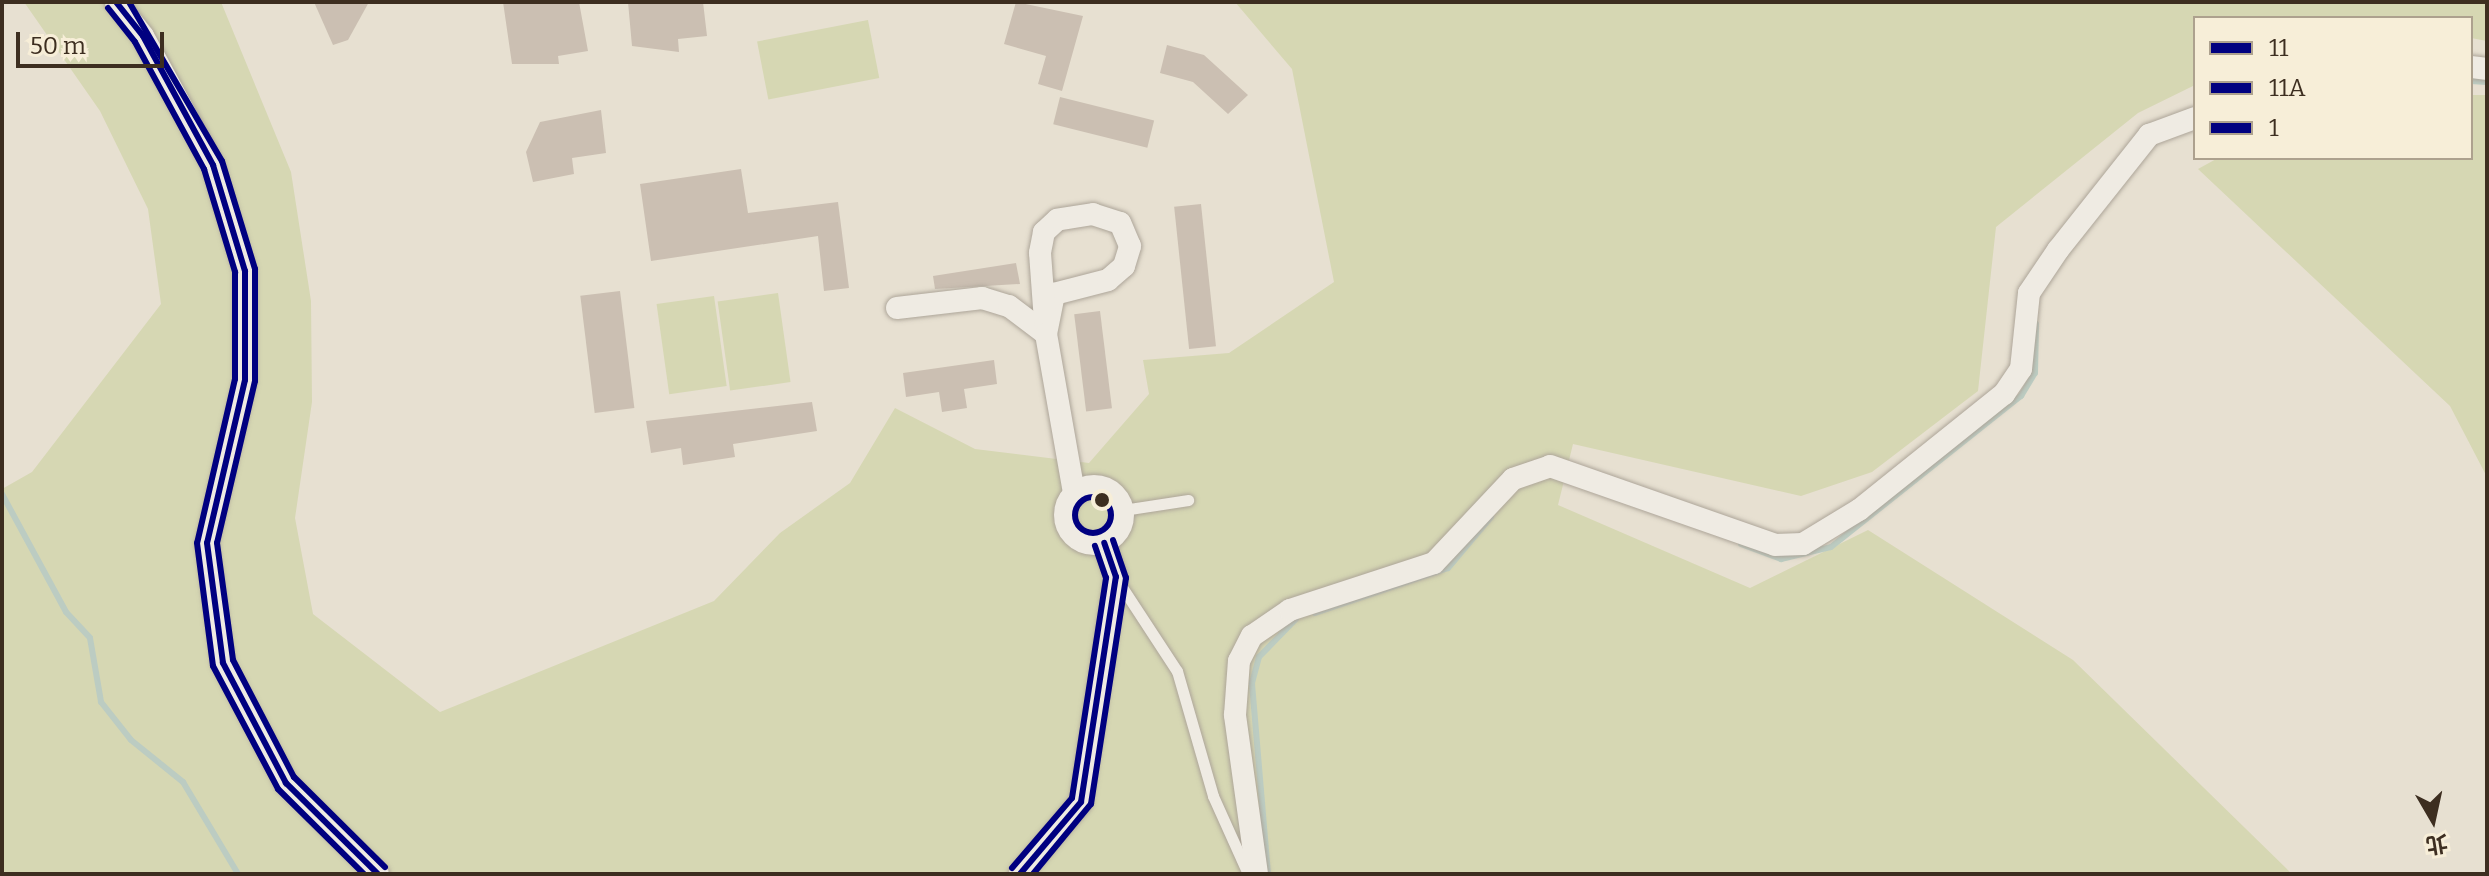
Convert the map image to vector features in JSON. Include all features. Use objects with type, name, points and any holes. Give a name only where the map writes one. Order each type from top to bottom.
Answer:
[{"type":"street","points":[[116,2],[143,36],[213,165],[245,271],[245,380],[207,543],[223,663],[286,783],[378,874]]},
{"type":"street","points":[[1257,874],[1235,715],[1239,661],[1252,636],[1290,610],[1434,563],[1513,479],[1550,466],[1775,545],[1803,544],[1859,510],[2004,394],[2021,369],[2029,293],[2058,250],[2149,135],[2193,119]]},
{"type":"street","points":[[1046,334],[1054,294],[1108,280],[1124,266],[1130,246],[1120,223],[1076,213],[1044,232],[1046,334],[1074,493],[1066,526],[1078,540],[1104,543],[1120,529],[1123,510],[1108,489],[1074,493]]},
{"type":"street","points":[[897,308],[982,298],[1009,306],[1046,334]]},
{"type":"street","points":[[1020,874],[1081,802],[1116,577],[1104,543]]},
{"type":"lane","points":[[1123,510],[1188,500]]},
{"type":"lane","points":[[1116,577],[1177,671],[1213,796],[1248,874]]},
{"type":"green space","points":[[24,2],[221,2],[291,172],[311,301],[312,402],[295,518],[313,614],[440,712],[714,601],[780,533],[850,483],[895,408],[975,449],[1089,463],[1149,394],[1143,360],[1229,353],[1334,282],[1292,69],[1235,2],[2487,2],[2487,41],[2473,38],[2473,16],[2193,16],[2193,86],[2138,113],[1996,227],[1978,391],[1872,472],[1801,496],[1573,444],[1558,505],[1750,588],[1868,530],[2073,660],[2292,874],[2,874],[2,489],[32,472],[161,304],[148,209],[100,111]]},
{"type":"green space","points":[[868,20],[879,78],[768,99],[757,42]]},
{"type":"green space","points":[[2473,95],[2487,95],[2487,477],[2450,406],[2198,169],[2214,160],[2473,160]]},
{"type":"green space","points":[[778,293],[791,382],[730,391],[718,301]]},
{"type":"green space","points":[[714,296],[727,386],[669,394],[657,304]]},
{"type":"building","points":[[314,2],[369,2],[348,40],[333,45]]},
{"type":"building","points":[[503,2],[579,2],[588,51],[558,56],[559,64],[512,64]]},
{"type":"building","points":[[628,2],[703,2],[707,36],[678,39],[679,52],[632,46]]},
{"type":"building","points":[[1016,2],[1083,16],[1062,91],[1038,84],[1046,56],[1004,44]]},
{"type":"building","points":[[1167,45],[1204,55],[1248,95],[1228,114],[1193,82],[1160,73]]},
{"type":"building","points":[[1060,97],[1154,120],[1147,148],[1053,124]]},
{"type":"building","points":[[601,110],[606,153],[572,158],[574,174],[533,182],[526,152],[540,122]]},
{"type":"building","points":[[741,169],[748,213],[838,202],[849,288],[824,291],[818,236],[651,261],[640,184]]},
{"type":"building","points":[[1201,204],[1216,346],[1189,349],[1174,207]]},
{"type":"building","points":[[1016,263],[1020,284],[935,289],[933,276]]},
{"type":"building","points":[[620,291],[634,408],[595,413],[580,296]]},
{"type":"building","points":[[1100,311],[1112,408],[1086,411],[1074,314]]},
{"type":"building","points":[[994,360],[997,384],[964,389],[967,408],[942,412],[939,392],[906,397],[903,373]]},
{"type":"building","points":[[812,402],[817,431],[733,444],[735,457],[683,465],[681,448],[651,453],[646,421]]},
{"type":"waterway","points":[[2473,81],[2487,82]]},
{"type":"waterway","points":[[1741,544],[1781,559],[1831,547],[2021,396],[2035,373],[2036,324]]},
{"type":"waterway","points":[[2,494],[66,612],[90,638],[101,702],[131,740],[183,782],[238,874]]},
{"type":"waterway","points":[[1315,613],[1448,568],[1491,517]]},
{"type":"waterway","points":[[1268,874],[1252,683],[1259,657],[1296,619]]},
{"type":"transit line","name":"11","points":[[116,2],[143,36],[213,165],[245,271],[245,380],[207,543],[223,663],[286,783],[378,874]]},
{"type":"transit line","name":"1","points":[[129,2],[222,161],[255,269],[255,381],[217,543],[233,660],[294,777],[385,867]]},
{"type":"transit line","name":"11A","points":[[108,8],[135,42],[204,169],[235,272],[235,379],[197,543],[213,666],[278,789],[364,874]]},
{"type":"transit line","name":"11A","points":[[1093,497],[1106,502],[1111,515],[1106,528],[1093,533],[1080,528],[1075,515],[1080,502],[1093,497]]},
{"type":"transit line","name":"11A","points":[[1033,874],[1091,804],[1126,578],[1113,540]]},
{"type":"transit line","name":"11","points":[[1020,874],[1081,802],[1116,577],[1104,543]]},
{"type":"transit line","name":"1","points":[[1012,868],[1072,798],[1106,578],[1095,546]]}]
